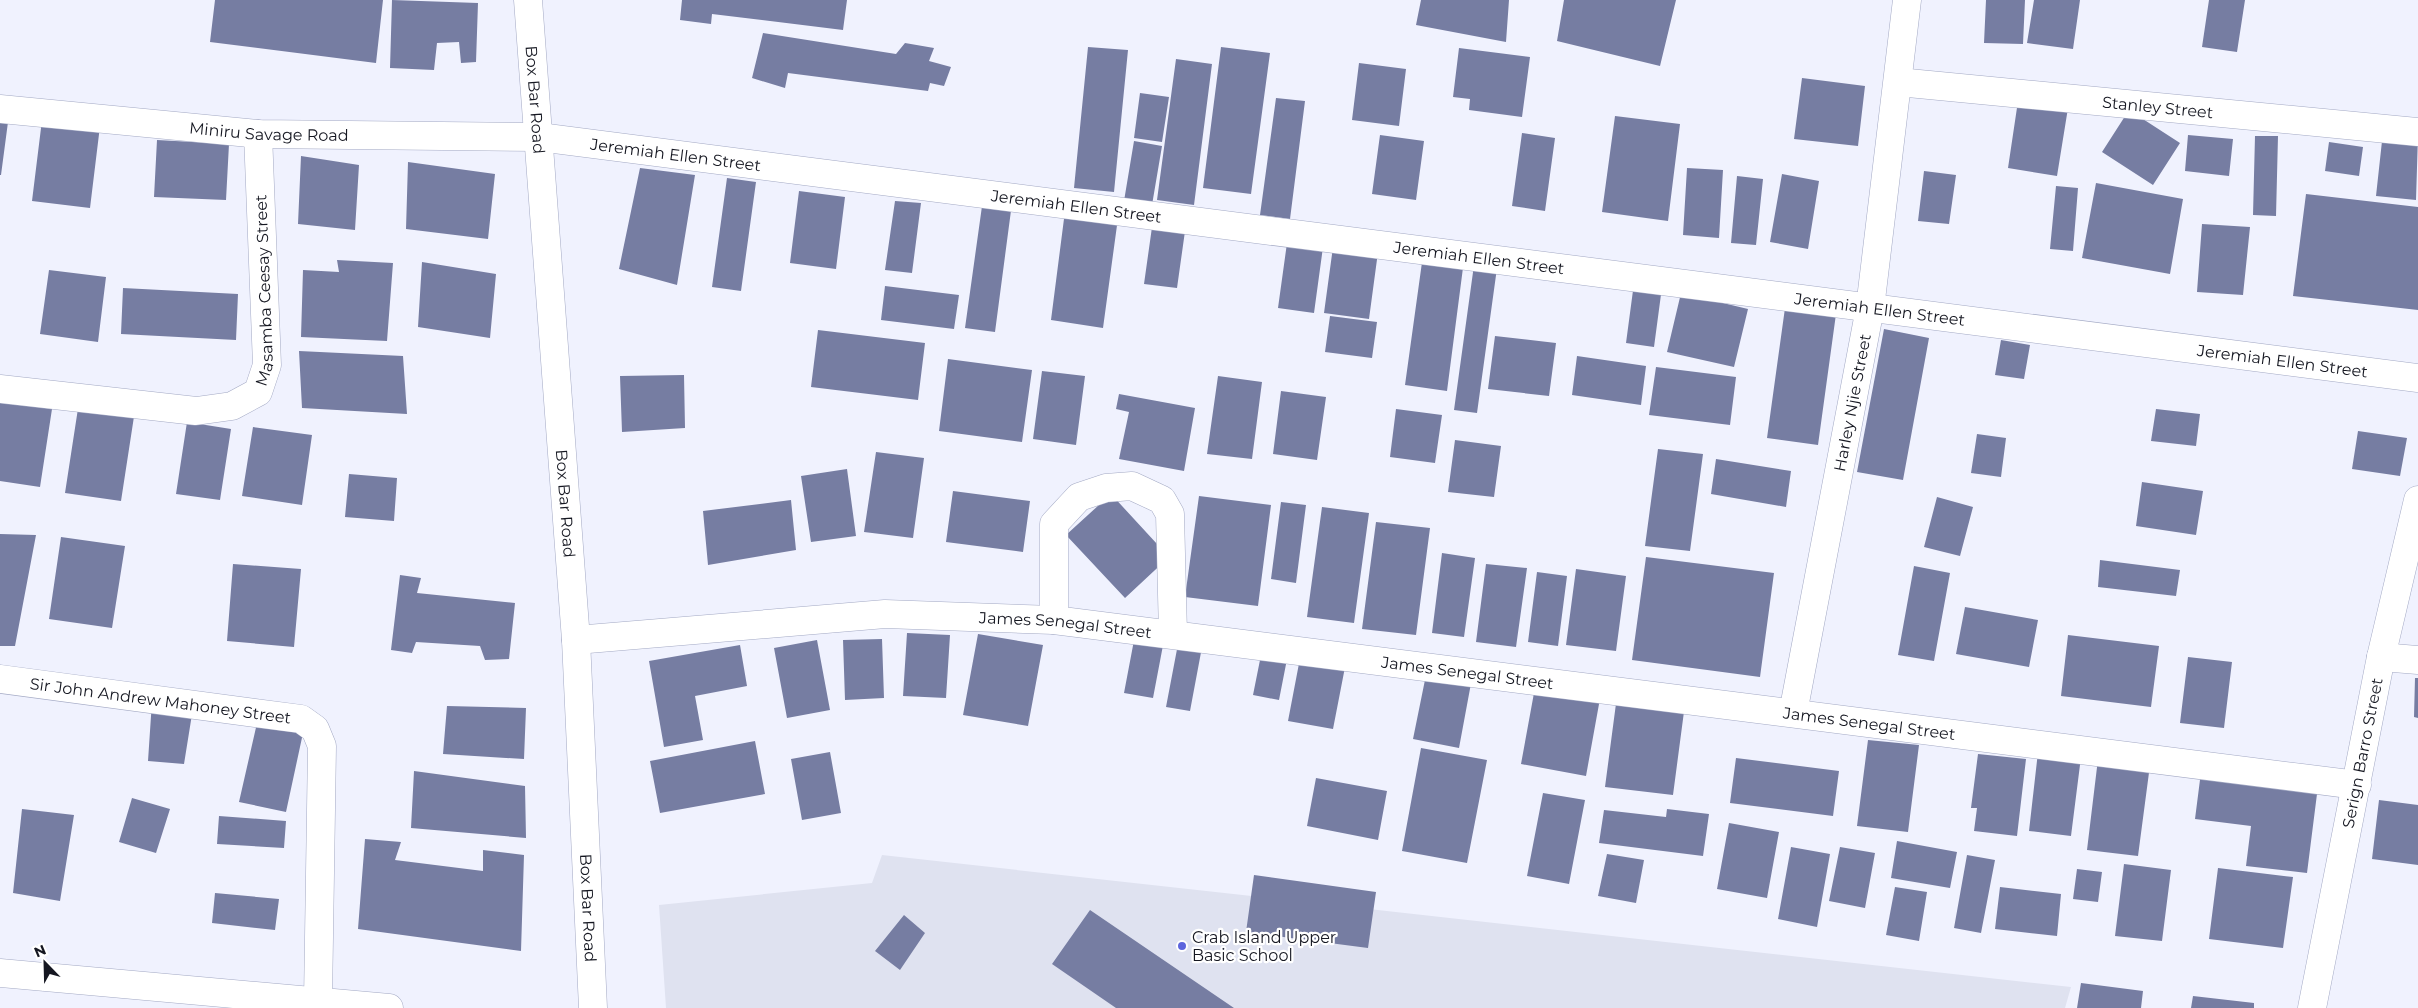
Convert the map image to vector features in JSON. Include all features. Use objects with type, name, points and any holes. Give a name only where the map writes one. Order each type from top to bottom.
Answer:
[{"type":"street","name":"Box Bar Road","points":[[528,0],[576,640],[593,1008]]},
{"type":"street","name":"Harley Njie Street","points":[[1793,713],[1870,308],[1907,0]]},
{"type":"street","name":"Stanley Street","points":[[1898,82],[2418,132]]},
{"type":"street","name":"Miniru Savage Road","points":[[0,109],[258,134],[538,137]]},
{"type":"street","name":"Masamba Ceesay Street","points":[[0,389],[196,411],[232,406],[258,392],[267,365],[258,134]]},
{"type":"street","name":"Jeremiah Ellen Street","points":[[538,137],[2418,378]]},
{"type":"street","points":[[1054,620],[1054,524],[1079,497],[1106,488],[1132,486],[1162,500],[1170,514],[1173,634]]},
{"type":"street","name":"Serign Barro Street","points":[[2312,1008],[2381,657],[2418,500]]},
{"type":"street","name":"James Senegal Street","points":[[576,640],[884,614],[1054,620],[2357,785]]},
{"type":"street","points":[[2381,657],[2418,660]]},
{"type":"street","name":"Sir John Andrew Mahoney Street","points":[[0,679],[301,719],[316,729],[322,746],[318,1001]]},
{"type":"street","points":[[0,973],[389,1008]]},
{"type":"shaded area","name":"Crab Island Upper Basic School","points":[[882,855],[2071,987],[2065,1008],[666,1008],[659,905],[872,883]]},
{"type":"building","points":[[215,0],[383,0],[376,63],[210,42]]},
{"type":"building","points":[[392,0],[478,3],[476,62],[461,63],[459,42],[437,43],[434,70],[390,68]]},
{"type":"building","points":[[682,0],[847,0],[843,30],[712,14],[711,24],[680,20]]},
{"type":"building","points":[[1421,0],[1509,0],[1506,42],[1416,25]]},
{"type":"building","points":[[1564,0],[1676,0],[1660,66],[1557,41]]},
{"type":"building","points":[[1986,0],[2025,0],[2023,44],[1984,43]]},
{"type":"building","points":[[2034,0],[2080,0],[2073,49],[2027,43]]},
{"type":"building","points":[[2209,0],[2245,0],[2237,52],[2202,47]]},
{"type":"building","points":[[763,33],[896,54],[905,43],[934,48],[929,61],[951,67],[944,86],[930,83],[928,91],[788,73],[785,88],[752,78]]},
{"type":"building","points":[[1088,47],[1128,50],[1114,192],[1074,188]]},
{"type":"building","points":[[1221,47],[1270,53],[1251,194],[1203,188]]},
{"type":"building","points":[[1459,48],[1530,57],[1522,117],[1469,110],[1470,99],[1453,97]]},
{"type":"building","points":[[1176,59],[1212,64],[1194,205],[1157,200]]},
{"type":"building","points":[[1359,63],[1406,69],[1399,126],[1352,120]]},
{"type":"building","points":[[1802,78],[1865,86],[1858,146],[1794,139]]},
{"type":"building","points":[[1140,93],[1169,97],[1162,142],[1134,138]]},
{"type":"building","points":[[1276,98],[1305,101],[1290,219],[1260,215]]},
{"type":"building","points":[[2018,101],[2068,108],[2057,176],[2008,168]]},
{"type":"building","points":[[2129,110],[2180,143],[2153,185],[2102,152]]},
{"type":"building","points":[[1615,116],[1680,124],[1668,221],[1602,212]]},
{"type":"building","points":[[42,120],[100,126],[90,208],[32,201]]},
{"type":"building","points":[[0,121],[8,122],[1,175],[0,175]]},
{"type":"building","points":[[2383,132],[2418,135],[2416,200],[2376,196]]},
{"type":"building","points":[[1522,133],[1555,138],[1545,211],[1512,206]]},
{"type":"building","points":[[1380,135],[1424,141],[1416,200],[1372,194]]},
{"type":"building","points":[[2188,135],[2233,139],[2229,176],[2185,171]]},
{"type":"building","points":[[2255,136],[2278,136],[2276,216],[2253,215]]},
{"type":"building","points":[[157,140],[229,144],[226,200],[154,197]]},
{"type":"building","points":[[1134,141],[1162,146],[1152,205],[1124,201]]},
{"type":"building","points":[[2329,142],[2363,147],[2359,176],[2325,171]]},
{"type":"building","points":[[301,156],[359,165],[355,230],[298,224]]},
{"type":"building","points":[[408,162],[495,174],[488,239],[406,229]]},
{"type":"building","points":[[640,168],[695,175],[677,285],[619,269]]},
{"type":"building","points":[[1687,168],[1723,170],[1719,238],[1683,235]]},
{"type":"building","points":[[1924,171],[1956,175],[1949,224],[1918,221]]},
{"type":"building","points":[[1782,174],[1819,181],[1808,249],[1770,242]]},
{"type":"building","points":[[1737,176],[1763,179],[1756,245],[1731,243]]},
{"type":"building","points":[[727,178],[756,182],[741,291],[712,287]]},
{"type":"building","points":[[2096,183],[2183,199],[2170,274],[2082,258]]},
{"type":"building","points":[[2056,186],[2078,188],[2073,251],[2050,249]]},
{"type":"building","points":[[799,191],[845,197],[836,269],[790,263]]},
{"type":"building","points":[[2306,194],[2418,207],[2418,310],[2293,296]]},
{"type":"building","points":[[983,199],[1012,203],[995,332],[965,328]]},
{"type":"building","points":[[895,201],[921,203],[912,273],[885,270]]},
{"type":"building","points":[[1065,211],[1118,218],[1103,328],[1051,320]]},
{"type":"building","points":[[1153,220],[1186,224],[1177,288],[1144,284]]},
{"type":"building","points":[[2202,224],[2250,227],[2243,295],[2197,292]]},
{"type":"building","points":[[1287,243],[1323,247],[1314,313],[1278,308]]},
{"type":"building","points":[[1333,247],[1378,252],[1369,319],[1324,313]]},
{"type":"building","points":[[1423,255],[1464,260],[1447,391],[1405,385]]},
{"type":"building","points":[[337,260],[393,263],[387,341],[301,337],[303,270],[339,272]]},
{"type":"building","points":[[422,262],[496,274],[490,338],[418,327]]},
{"type":"building","points":[[1474,265],[1497,268],[1477,413],[1454,410]]},
{"type":"building","points":[[49,270],[106,277],[98,342],[40,334]]},
{"type":"building","points":[[1634,283],[1662,287],[1654,347],[1626,343]]},
{"type":"building","points":[[885,286],[959,295],[954,329],[881,320]]},
{"type":"building","points":[[123,288],[238,294],[236,340],[121,334]]},
{"type":"building","points":[[1681,293],[1748,309],[1734,367],[1667,352]]},
{"type":"building","points":[[1785,308],[1836,314],[1818,445],[1767,438]]},
{"type":"building","points":[[1330,316],[1377,322],[1372,358],[1325,352]]},
{"type":"building","points":[[1884,329],[1929,338],[1903,480],[1857,472]]},
{"type":"building","points":[[818,330],[925,343],[918,400],[811,387]]},
{"type":"building","points":[[1495,336],[1556,343],[1549,396],[1488,389]]},
{"type":"building","points":[[2001,340],[2030,345],[2024,379],[1995,375]]},
{"type":"building","points":[[299,351],[403,356],[407,414],[302,408]]},
{"type":"building","points":[[1577,356],[1646,366],[1641,405],[1572,395]]},
{"type":"building","points":[[948,359],[1032,370],[1022,442],[939,431]]},
{"type":"building","points":[[1656,367],[1736,377],[1730,425],[1649,415]]},
{"type":"building","points":[[1042,371],[1085,376],[1076,445],[1033,439]]},
{"type":"building","points":[[684,375],[685,428],[622,432],[620,376]]},
{"type":"building","points":[[1218,376],[1262,382],[1252,459],[1207,454]]},
{"type":"building","points":[[1281,391],[1326,397],[1317,460],[1273,454]]},
{"type":"building","points":[[1119,394],[1195,408],[1184,471],[1119,459],[1129,412],[1116,409]]},
{"type":"building","points":[[0,401],[52,409],[40,487],[0,481]]},
{"type":"building","points":[[79,402],[135,410],[121,501],[65,493]]},
{"type":"building","points":[[1396,409],[1442,415],[1435,463],[1390,457]]},
{"type":"building","points":[[2156,409],[2200,414],[2196,446],[2151,441]]},
{"type":"building","points":[[187,422],[231,429],[220,500],[176,494]]},
{"type":"building","points":[[253,427],[312,435],[302,505],[242,496]]},
{"type":"building","points":[[2358,431],[2407,438],[2400,476],[2352,469]]},
{"type":"building","points":[[1977,434],[2006,438],[2001,477],[1971,473]]},
{"type":"building","points":[[1455,440],[1501,446],[1494,497],[1448,492]]},
{"type":"building","points":[[1658,449],[1703,454],[1690,551],[1645,546]]},
{"type":"building","points":[[876,452],[924,458],[913,538],[864,532]]},
{"type":"building","points":[[1716,459],[1791,471],[1786,507],[1711,494]]},
{"type":"building","points":[[847,469],[856,536],[811,542],[801,476]]},
{"type":"building","points":[[349,474],[397,478],[394,521],[345,517]]},
{"type":"building","points":[[2142,482],[2203,491],[2196,535],[2136,526]]},
{"type":"building","points":[[953,491],[1030,501],[1023,552],[946,542]]},
{"type":"building","points":[[1111,494],[1169,557],[1125,598],[1066,535]]},
{"type":"building","points":[[1199,496],[1271,505],[1258,606],[1185,597]]},
{"type":"building","points":[[1937,497],[1973,507],[1960,556],[1924,547]]},
{"type":"building","points":[[791,500],[796,550],[708,565],[703,511]]},
{"type":"building","points":[[1281,502],[1306,505],[1296,583],[1271,579]]},
{"type":"building","points":[[1322,507],[1369,513],[1354,623],[1307,617]]},
{"type":"building","points":[[1376,522],[1430,528],[1416,635],[1362,629]]},
{"type":"building","points":[[0,534],[36,535],[15,646],[0,646]]},
{"type":"building","points":[[61,537],[125,546],[112,628],[49,619]]},
{"type":"building","points":[[1442,553],[1475,558],[1464,637],[1432,633]]},
{"type":"building","points":[[1646,557],[1774,573],[1760,677],[1632,660]]},
{"type":"building","points":[[2100,560],[2180,570],[2176,596],[2098,587]]},
{"type":"building","points":[[233,564],[301,569],[294,647],[227,641]]},
{"type":"building","points":[[1486,564],[1527,568],[1516,647],[1476,642]]},
{"type":"building","points":[[1914,566],[1950,573],[1934,661],[1898,655]]},
{"type":"building","points":[[1576,569],[1626,576],[1616,651],[1566,645]]},
{"type":"building","points":[[1537,572],[1567,576],[1558,646],[1528,642]]},
{"type":"building","points":[[400,575],[421,578],[417,593],[515,603],[509,659],[485,660],[480,646],[416,642],[412,653],[391,650]]},
{"type":"building","points":[[1965,607],[2038,620],[2029,667],[1956,654]]},
{"type":"building","points":[[907,633],[950,635],[946,698],[903,696]]},
{"type":"building","points":[[978,634],[1043,645],[1028,726],[963,715]]},
{"type":"building","points":[[1135,635],[1164,640],[1153,698],[1124,693]]},
{"type":"building","points":[[2068,635],[2159,646],[2151,707],[2061,696]]},
{"type":"building","points":[[882,639],[884,698],[845,700],[843,640]]},
{"type":"building","points":[[817,640],[830,710],[787,718],[774,648]]},
{"type":"building","points":[[1178,644],[1202,647],[1190,711],[1166,707]]},
{"type":"building","points":[[740,645],[747,686],[695,696],[703,740],[664,747],[649,661]]},
{"type":"building","points":[[1262,650],[1288,654],[1279,700],[1253,695]]},
{"type":"building","points":[[1301,653],[1346,662],[1333,729],[1288,721]]},
{"type":"building","points":[[2188,657],[2232,662],[2224,728],[2180,723]]},
{"type":"building","points":[[1427,670],[1472,678],[1459,748],[1413,739]]},
{"type":"building","points":[[2415,678],[2418,678],[2418,718],[2414,717]]},
{"type":"building","points":[[1536,682],[1601,693],[1586,776],[1521,764]]},
{"type":"building","points":[[1617,696],[1685,704],[1673,795],[1605,787]]},
{"type":"building","points":[[152,701],[193,708],[184,764],[148,761]]},
{"type":"building","points":[[447,706],[526,708],[524,759],[443,754]]},
{"type":"building","points":[[257,723],[303,733],[286,812],[239,802]]},
{"type":"building","points":[[1868,740],[1919,745],[1908,832],[1857,826]]},
{"type":"building","points":[[755,741],[765,794],[660,813],[650,761]]},
{"type":"building","points":[[1421,748],[1487,760],[1467,863],[1402,851]]},
{"type":"building","points":[[830,752],[841,813],[802,820],[791,759]]},
{"type":"building","points":[[2038,752],[2081,757],[2071,836],[2029,831]]},
{"type":"building","points":[[1978,754],[2026,759],[2017,836],[1974,831],[1977,808],[1971,808]]},
{"type":"building","points":[[1736,758],[1839,771],[1833,816],[1730,803]]},
{"type":"building","points":[[2098,759],[2150,765],[2138,856],[2087,850]]},
{"type":"building","points":[[414,771],[525,786],[526,838],[411,828]]},
{"type":"building","points":[[2201,772],[2318,786],[2307,873],[2246,866],[2251,826],[2195,819]]},
{"type":"building","points":[[1316,778],[1387,791],[1378,840],[1307,826]]},
{"type":"building","points":[[1543,793],[1585,800],[1569,884],[1527,876]]},
{"type":"building","points":[[132,798],[170,809],[156,853],[119,842]]},
{"type":"building","points":[[2379,800],[2418,805],[2418,865],[2372,859]]},
{"type":"building","points":[[22,809],[74,815],[60,901],[13,893]]},
{"type":"building","points":[[1667,809],[1709,814],[1703,856],[1599,843],[1604,810],[1666,817]]},
{"type":"building","points":[[219,816],[286,821],[284,848],[217,844]]},
{"type":"building","points":[[1729,823],[1779,832],[1767,898],[1717,889]]},
{"type":"building","points":[[365,839],[401,842],[395,860],[483,871],[483,850],[524,855],[521,951],[358,929]]},
{"type":"building","points":[[1897,841],[1957,852],[1950,888],[1891,878]]},
{"type":"building","points":[[1791,847],[1830,854],[1817,927],[1778,919]]},
{"type":"building","points":[[1840,847],[1875,853],[1865,908],[1829,901]]},
{"type":"building","points":[[1607,854],[1644,860],[1636,903],[1598,896]]},
{"type":"building","points":[[1967,855],[1995,860],[1981,933],[1954,928]]},
{"type":"building","points":[[2124,864],[2171,870],[2162,941],[2115,936]]},
{"type":"building","points":[[2218,868],[2293,877],[2283,948],[2209,939]]},
{"type":"building","points":[[2077,869],[2102,872],[2098,902],[2073,899]]},
{"type":"building","points":[[1254,875],[1376,892],[1368,948],[1246,932]]},
{"type":"building","points":[[1895,887],[1927,892],[1919,941],[1886,935]]},
{"type":"building","points":[[2000,887],[2061,894],[2057,936],[1995,929]]},
{"type":"building","points":[[215,893],[279,899],[275,930],[212,923]]},
{"type":"building","points":[[1090,910],[1234,1008],[1116,1008],[1052,964]]},
{"type":"building","points":[[904,915],[925,933],[900,970],[875,951]]},
{"type":"building","points":[[2081,983],[2143,991],[2141,1008],[2077,1008]]},
{"type":"building","points":[[2193,996],[2254,1003],[2254,1008],[2191,1008]]},
{"type":"place","name":"Crab Island Upper Basic School","points":[[1182,946]]}]
